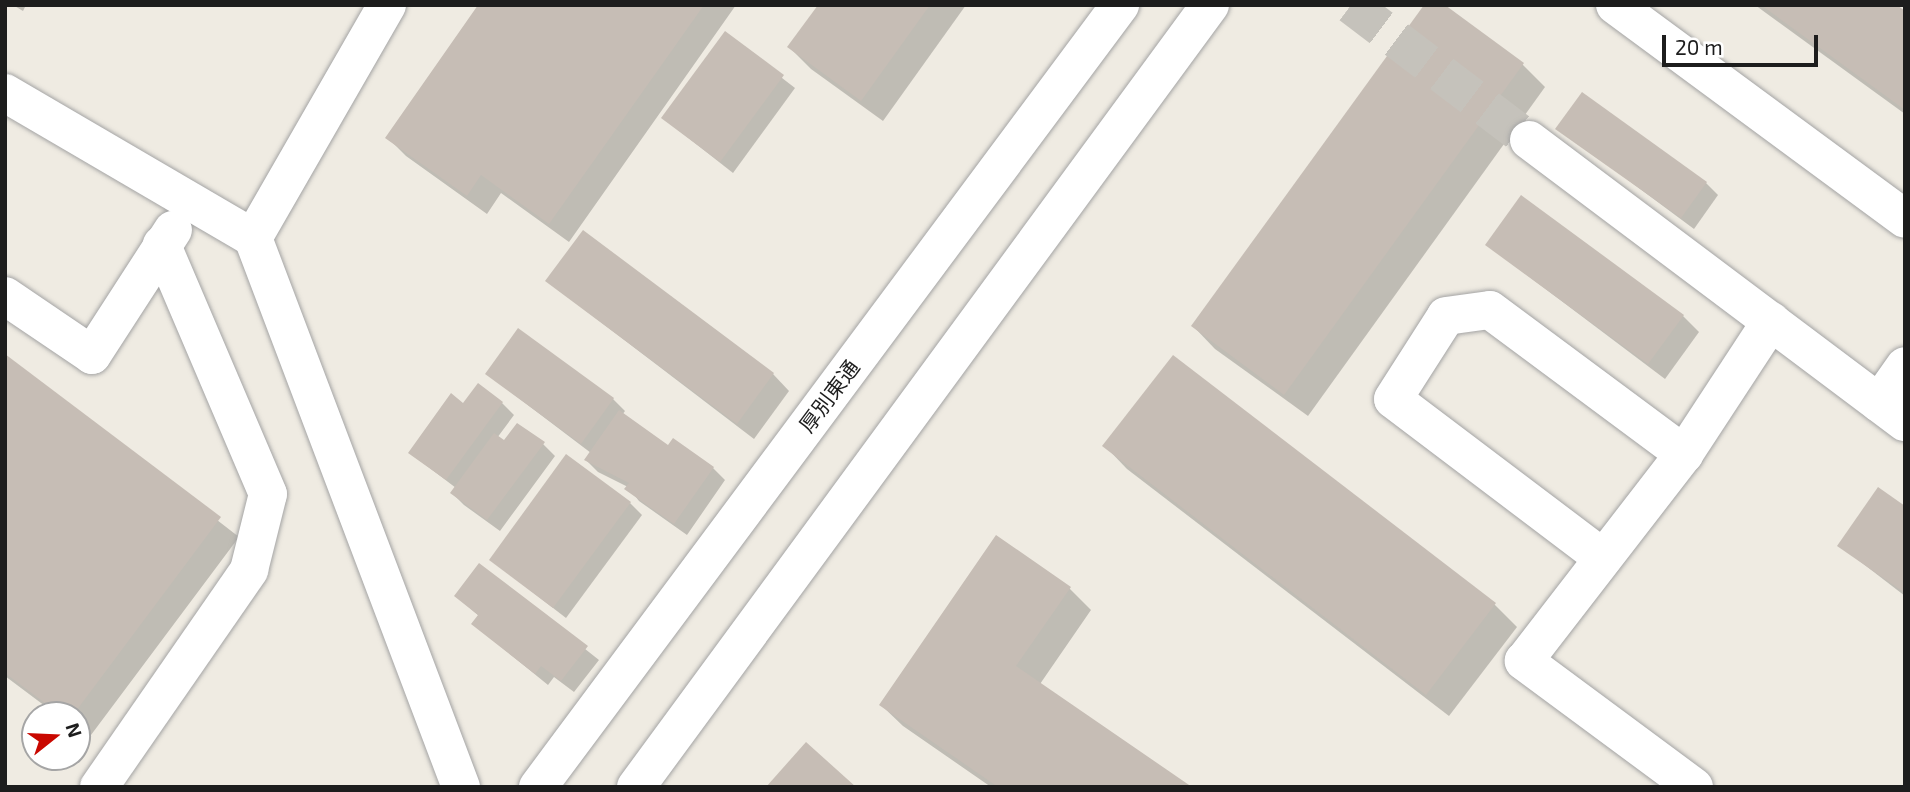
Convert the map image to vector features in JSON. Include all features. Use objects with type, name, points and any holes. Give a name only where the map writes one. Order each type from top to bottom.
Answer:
[{"type":"street","points":[[253,238],[387,5]]},
{"type":"street","name":"厚別東通","points":[[538,787],[1120,5]]},
{"type":"street","points":[[636,787],[1210,5]]},
{"type":"street","points":[[1615,5],[1905,219]]},
{"type":"street","points":[[12,109],[253,238],[461,787]]},
{"type":"street","points":[[1529,140],[1892,413],[1905,366]]},
{"type":"street","points":[[5,296],[92,355],[191,204]]},
{"type":"street","points":[[99,787],[250,569],[268,494],[162,245]]},
{"type":"street","points":[[1603,558],[1393,399],[1446,316],[1490,310],[1684,454]]},
{"type":"street","points":[[1694,787],[1524,661],[1684,454],[1771,321]]},
{"type":"building","points":[[478,5],[704,5],[549,224],[481,175],[467,196],[385,138]]},
{"type":"building","points":[[818,5],[930,5],[861,101],[787,47]]},
{"type":"building","points":[[1424,5],[1445,5],[1524,63],[1284,395],[1191,326]]},
{"type":"building","points":[[1761,5],[1897,5],[1905,11],[1905,110]]},
{"type":"building","points":[[725,31],[784,75],[720,162],[661,118]]},
{"type":"building","points":[[1582,92],[1707,182],[1681,218],[1555,129]]},
{"type":"building","points":[[1521,195],[1684,315],[1648,364],[1485,245]]},
{"type":"building","points":[[583,230],[774,373],[737,424],[545,281]]},
{"type":"building","points":[[518,328],[614,398],[581,444],[485,374]]},
{"type":"building","points":[[5,354],[221,517],[83,701],[42,701],[5,673]]},
{"type":"building","points":[[1173,355],[1496,603],[1426,695],[1102,446]]},
{"type":"building","points":[[478,383],[503,402],[446,480],[408,453],[451,393],[463,403]]},
{"type":"building","points":[[619,410],[668,445],[673,438],[714,467],[674,524],[624,489],[629,483],[584,460]]},
{"type":"building","points":[[517,423],[545,442],[487,520],[450,493],[494,433],[504,440]]},
{"type":"building","points":[[566,454],[631,502],[553,608],[489,560]]},
{"type":"building","points":[[1878,487],[1905,506],[1905,593],[1837,546]]},
{"type":"building","points":[[996,535],[1071,587],[1016,666],[1192,787],[998,787],[879,705]]},
{"type":"building","points":[[479,563],[588,646],[561,681],[541,666],[535,674],[471,624],[478,615],[454,596]]},
{"type":"building","points":[[806,742],[856,787],[766,787]]},
{"type":"tunnel","points":[[1351,5],[1529,140]]}]
